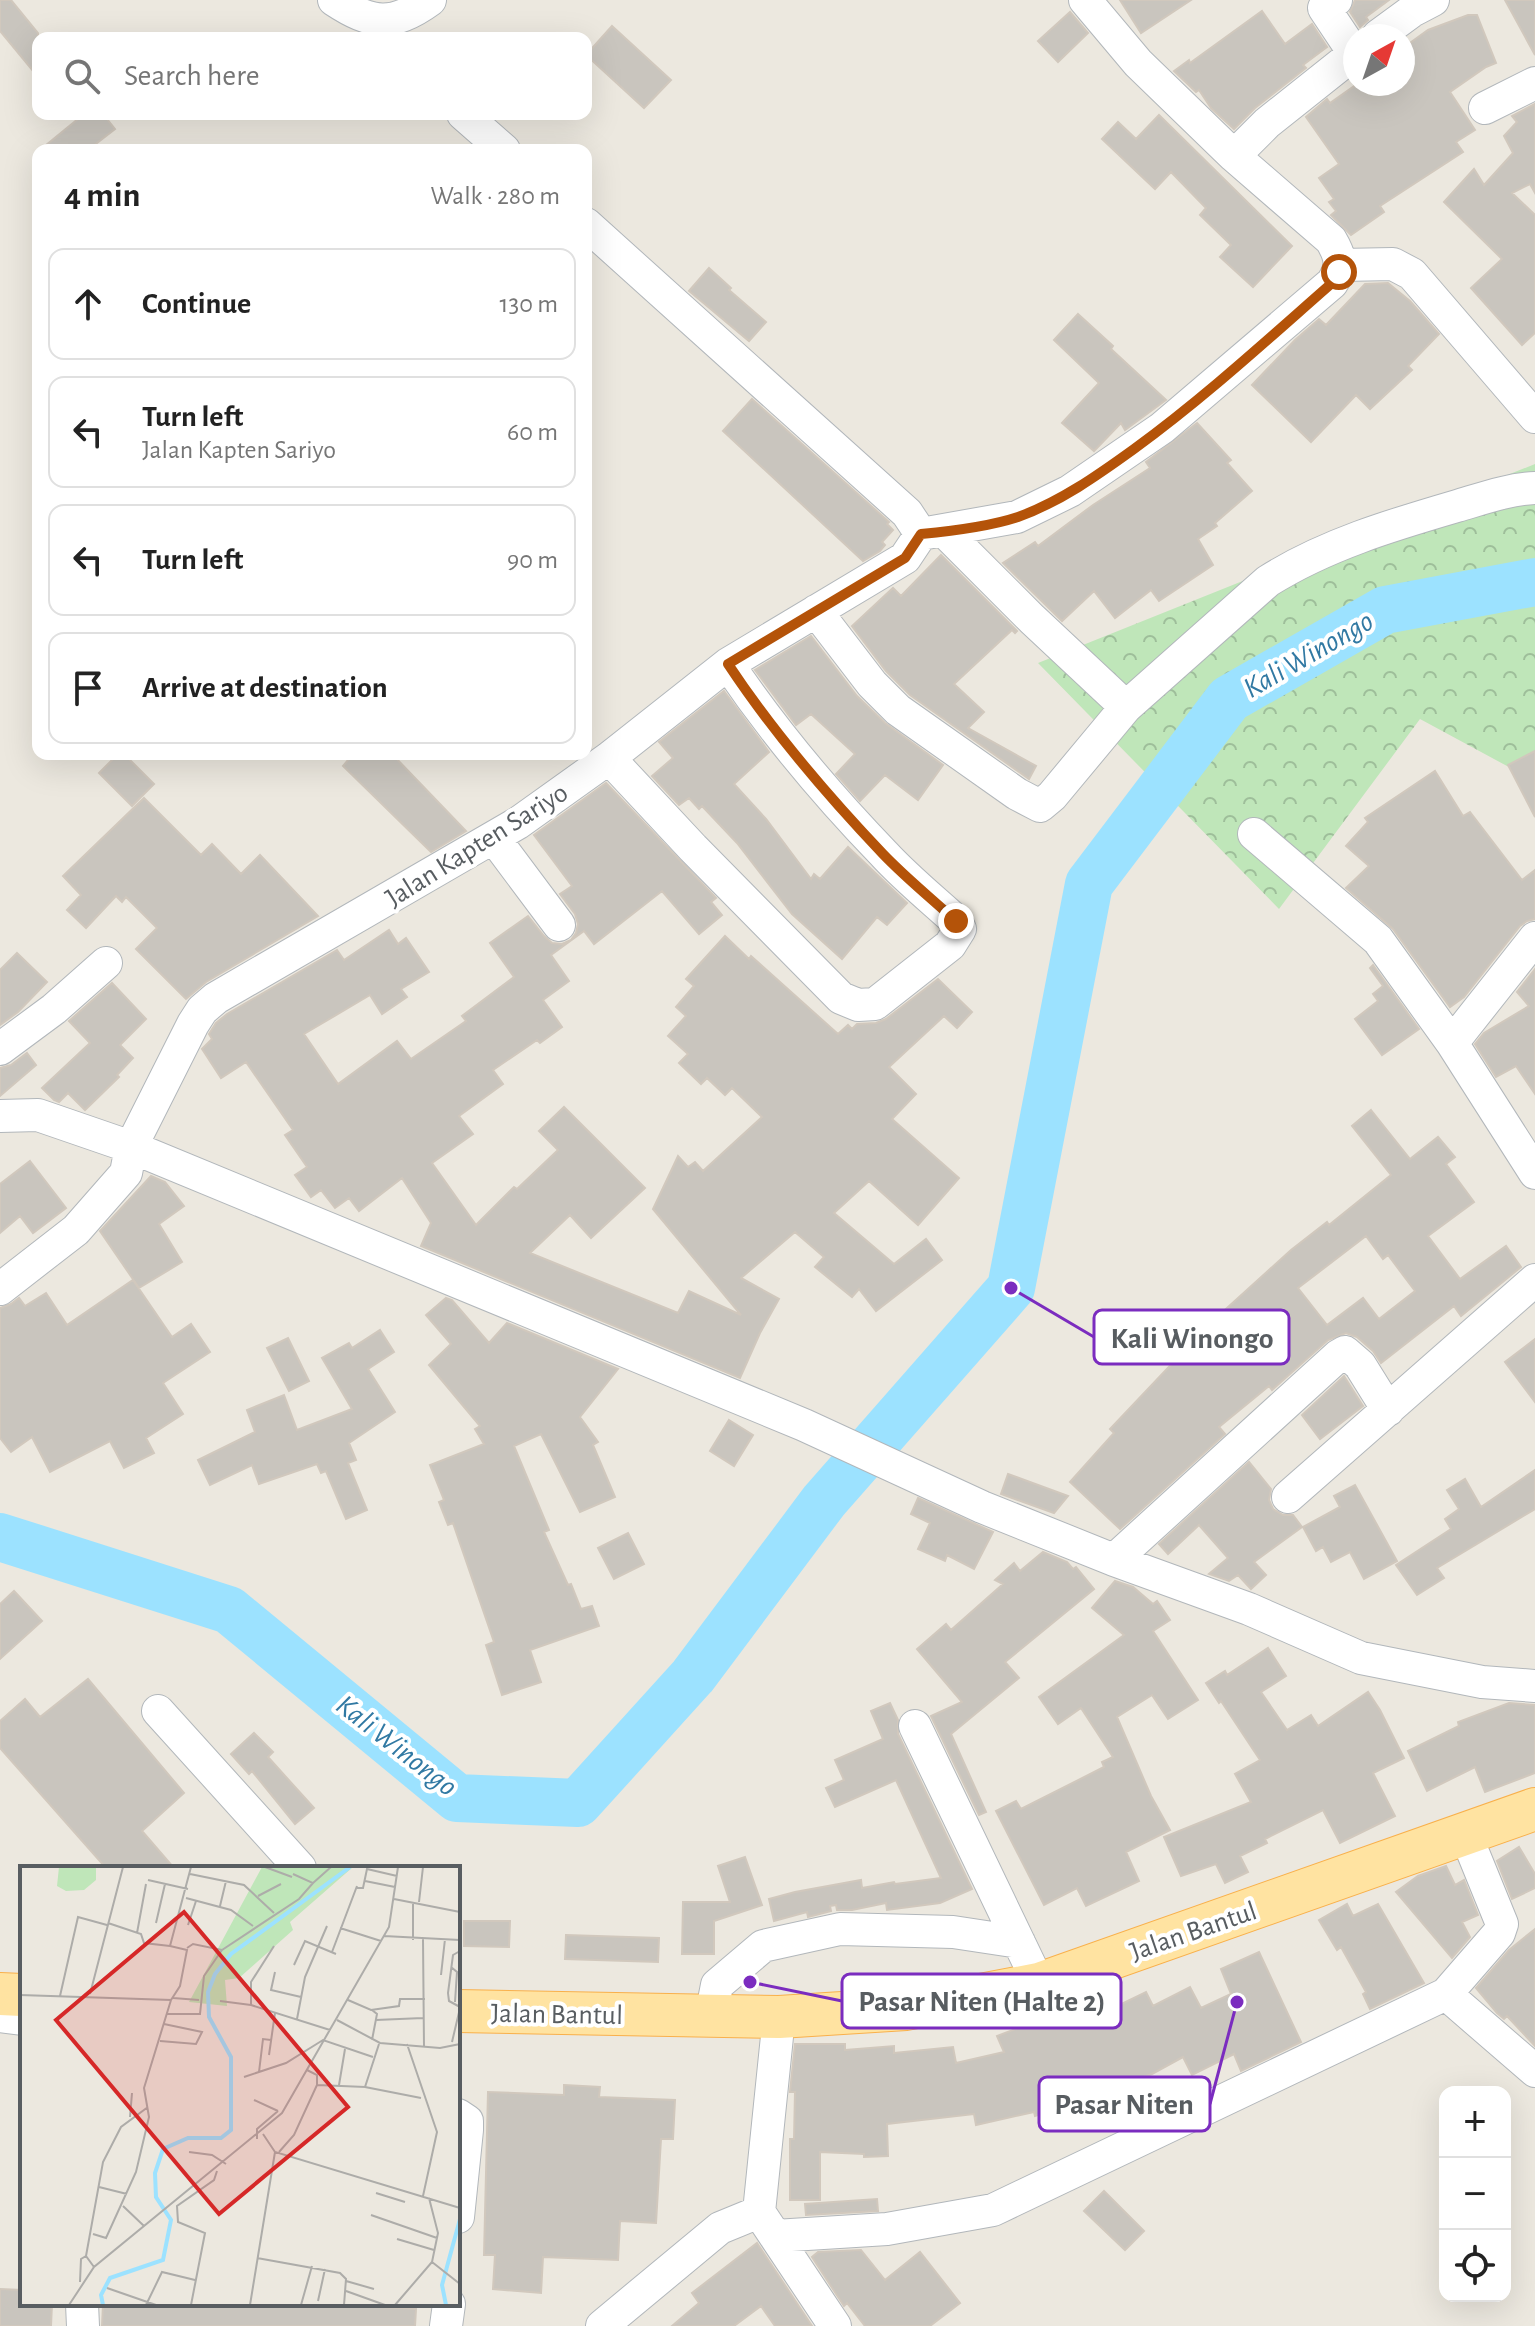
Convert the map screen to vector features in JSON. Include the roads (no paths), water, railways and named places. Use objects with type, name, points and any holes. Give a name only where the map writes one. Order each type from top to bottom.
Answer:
[{"type":"main road","name":"Jalan Bantul","points":[[460,2011],[779,2017],[906,2009],[1039,1984],[1535,1809]]},
{"type":"street","points":[[334,0],[391,29],[430,0]]},
{"type":"street","points":[[925,526],[1017,517],[1105,470],[1173,419],[1309,304],[1332,283],[1341,265],[1340,256],[1331,240],[1234,156],[1138,63],[1085,0]]},
{"type":"street","points":[[1336,0],[1324,8],[1343,36]]},
{"type":"street","points":[[1394,24],[1433,0]]},
{"type":"street","points":[[1234,156],[1267,123],[1343,63]]},
{"type":"street","points":[[1485,108],[1535,83]]},
{"type":"street","points":[[470,120],[497,144]]},
{"type":"street","points":[[592,229],[1032,619],[1126,707]]},
{"type":"street","points":[[1341,265],[1393,264],[1412,274],[1535,417]]},
{"type":"street","points":[[816,611],[872,684],[898,710],[1037,806],[1043,805],[1126,707],[1268,581],[1324,551],[1416,518],[1535,488]]},
{"type":"street","name":"Jalan Kapten Sariyo","points":[[0,1289],[76,1230],[126,1173],[131,1147],[193,1024],[202,1010],[216,998],[494,838],[609,758],[728,664],[905,558],[925,526]]},
{"type":"street","points":[[609,758],[841,998],[858,1005],[875,1004],[950,945],[960,929],[956,921],[885,856],[800,761],[754,704],[728,664]]},
{"type":"street","points":[[1254,834],[1378,940],[1452,1043],[1535,1173]]},
{"type":"street","points":[[494,838],[559,925]]},
{"type":"street","points":[[1452,1043],[1535,938]]},
{"type":"street","points":[[0,1049],[54,1009],[106,963]]},
{"type":"street","points":[[0,1116],[38,1115],[131,1147],[804,1425],[982,1507],[1114,1560],[1249,1609],[1361,1658],[1482,1682],[1535,1686]]},
{"type":"street","points":[[1288,1497],[1535,1280]]},
{"type":"street","points":[[1114,1560],[1345,1352],[1360,1365],[1388,1410]]},
{"type":"street","points":[[158,1711],[298,1866]]},
{"type":"street","points":[[915,1726],[1039,1984]]},
{"type":"street","points":[[602,2326],[720,2228],[767,2224],[887,2229],[993,2210],[1446,1994],[1499,1933],[1502,1924],[1465,1833]]},
{"type":"street","points":[[711,2016],[717,1985],[763,1946],[840,1929],[953,1932],[1019,1942]]},
{"type":"street","points":[[1446,1994],[1535,2071]]},
{"type":"street","points":[[779,2017],[767,2224],[835,2326]]},
{"type":"street","points":[[460,2116],[467,2121],[460,2177]]},
{"type":"street","points":[[82,2306],[83,2326]]},
{"type":"street","points":[[446,2326],[449,2306]]},
{"type":"waterway","name":"Kali Winongo","points":[[0,1537],[229,1610],[457,1798],[578,1803],[693,1676],[824,1501],[1011,1288],[1089,884],[1229,699],[1385,610],[1535,582]]},
{"type":"place","name":"Kali Winongo","points":[[1011,1288]]},
{"type":"place","name":"Pasar Niten (Halte 2)","points":[[750,1982]]},
{"type":"place","name":"Pasar Niten","points":[[1237,2002]]}]
